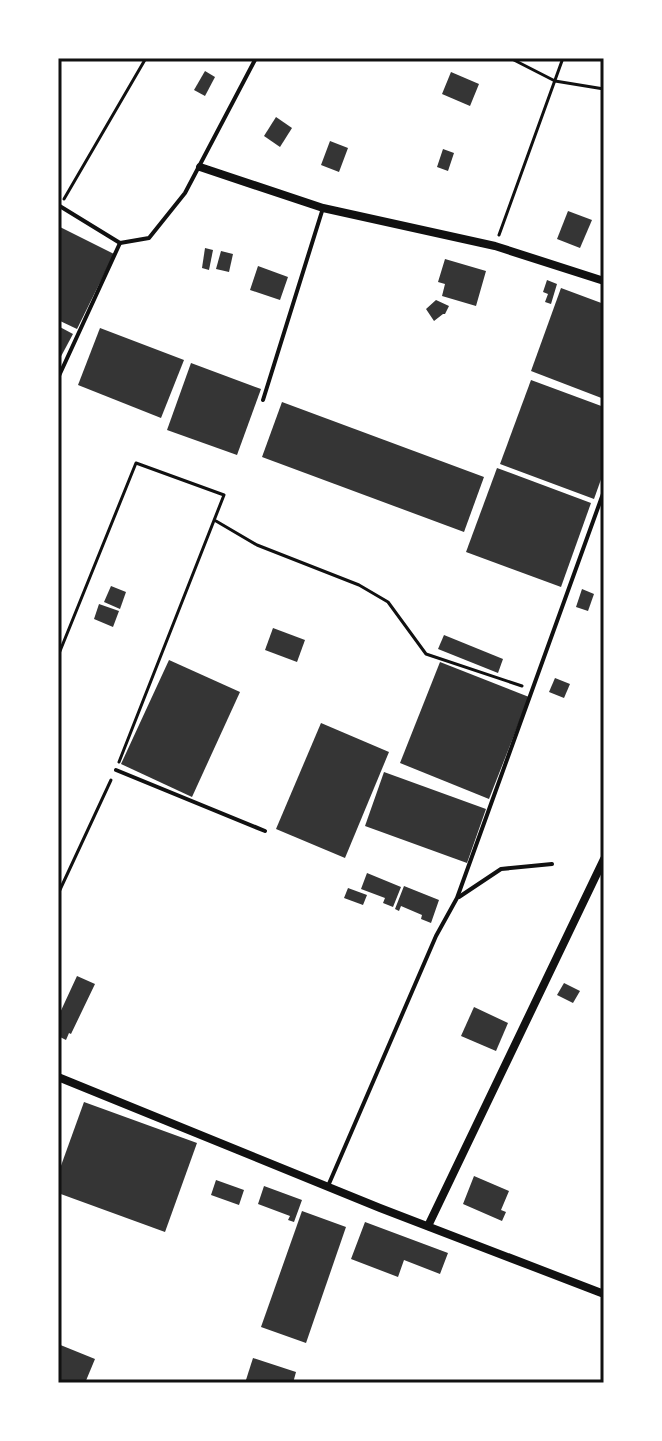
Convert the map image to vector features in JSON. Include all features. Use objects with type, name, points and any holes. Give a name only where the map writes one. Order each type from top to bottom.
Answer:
[{"type":"street","points":[[200,167],[323,208],[495,246],[604,281]]},
{"type":"street","points":[[428,1226],[604,859]]},
{"type":"street","points":[[58,1077],[604,1294]]},
{"type":"lane","points":[[59,205],[120,243],[149,238],[185,193],[256,58]]},
{"type":"lane","points":[[263,400],[323,208]]},
{"type":"lane","points":[[58,378],[120,243]]},
{"type":"lane","points":[[328,1186],[436,936],[457,898],[604,491]]},
{"type":"lane","points":[[116,770],[265,831]]},
{"type":"lane","points":[[457,898],[501,869],[552,864]]},
{"type":"path","points":[[59,205],[146,58]]},
{"type":"path","points":[[510,58],[555,81],[604,89]]},
{"type":"path","points":[[495,246],[563,58]]},
{"type":"path","points":[[58,656],[136,463],[224,495],[116,770],[58,894]]},
{"type":"path","points":[[214,520],[257,545],[359,585],[388,602],[426,654],[533,690]]},
{"type":"building","points":[[205,71],[215,77],[205,96],[194,90]]},
{"type":"building","points":[[451,72],[479,84],[470,106],[442,94]]},
{"type":"building","points":[[276,117],[292,128],[280,147],[264,136]]},
{"type":"building","points":[[330,141],[348,148],[339,172],[321,165]]},
{"type":"building","points":[[443,149],[454,153],[448,171],[437,167]]},
{"type":"building","points":[[568,211],[592,220],[580,248],[557,239]]},
{"type":"building","points":[[58,226],[114,254],[77,329],[58,320]]},
{"type":"building","points":[[205,248],[213,250],[209,270],[202,268]]},
{"type":"building","points":[[221,251],[233,254],[229,272],[216,269]]},
{"type":"building","points":[[445,259],[486,271],[476,306],[442,296],[445,284],[438,282]]},
{"type":"building","points":[[258,266],[288,277],[280,300],[250,290]]},
{"type":"building","points":[[547,280],[557,284],[551,304],[545,302],[548,294],[543,292]]},
{"type":"building","points":[[561,288],[604,304],[604,399],[531,371]]},
{"type":"building","points":[[436,300],[449,306],[445,314],[434,321],[426,309]]},
{"type":"building","points":[[58,326],[73,334],[58,362]]},
{"type":"building","points":[[100,328],[184,360],[161,418],[78,385]]},
{"type":"building","points":[[191,363],[261,389],[237,455],[167,430]]},
{"type":"building","points":[[531,380],[604,407],[604,471],[594,499],[500,464]]},
{"type":"building","points":[[282,402],[484,477],[464,532],[262,457]]},
{"type":"building","points":[[497,468],[591,503],[561,587],[466,552]]},
{"type":"building","points":[[111,586],[126,592],[120,609],[104,602]]},
{"type":"building","points":[[582,589],[594,594],[588,611],[576,607]]},
{"type":"building","points":[[99,604],[119,611],[113,627],[94,619]]},
{"type":"building","points":[[273,628],[305,640],[297,662],[265,650]]},
{"type":"building","points":[[444,635],[503,659],[498,673],[438,649]]},
{"type":"building","points":[[169,660],[240,692],[192,797],[121,764]]},
{"type":"building","points":[[440,662],[529,697],[489,799],[400,763]]},
{"type":"building","points":[[555,678],[570,684],[564,698],[549,692]]},
{"type":"building","points":[[321,723],[389,752],[345,858],[276,829]]},
{"type":"building","points":[[384,772],[486,809],[467,863],[365,826]]},
{"type":"building","points":[[367,873],[401,887],[393,907],[383,903],[385,898],[361,889]]},
{"type":"building","points":[[404,886],[439,900],[431,923],[421,919],[422,915],[401,906],[399,911],[395,909]]},
{"type":"building","points":[[348,888],[367,895],[363,905],[344,898]]},
{"type":"building","points":[[77,976],[95,984],[66,1040],[58,1036],[61,1029],[58,1028],[58,1017]]},
{"type":"building","points":[[564,983],[580,991],[573,1003],[557,995]]},
{"type":"building","points":[[474,1007],[508,1023],[496,1051],[461,1036]]},
{"type":"building","points":[[84,1102],[197,1143],[165,1232],[58,1193],[58,1174]]},
{"type":"building","points":[[474,1176],[509,1191],[501,1210],[506,1212],[502,1221],[463,1204]]},
{"type":"building","points":[[216,1180],[244,1190],[239,1205],[211,1195]]},
{"type":"building","points":[[264,1186],[302,1200],[294,1222],[288,1220],[290,1216],[258,1204]]},
{"type":"building","points":[[302,1211],[346,1227],[306,1343],[261,1327]]},
{"type":"building","points":[[365,1222],[448,1253],[440,1274],[404,1260],[398,1277],[351,1259]]},
{"type":"building","points":[[58,1344],[95,1359],[85,1383],[58,1383]]},
{"type":"building","points":[[253,1358],[296,1372],[293,1383],[245,1383]]}]
